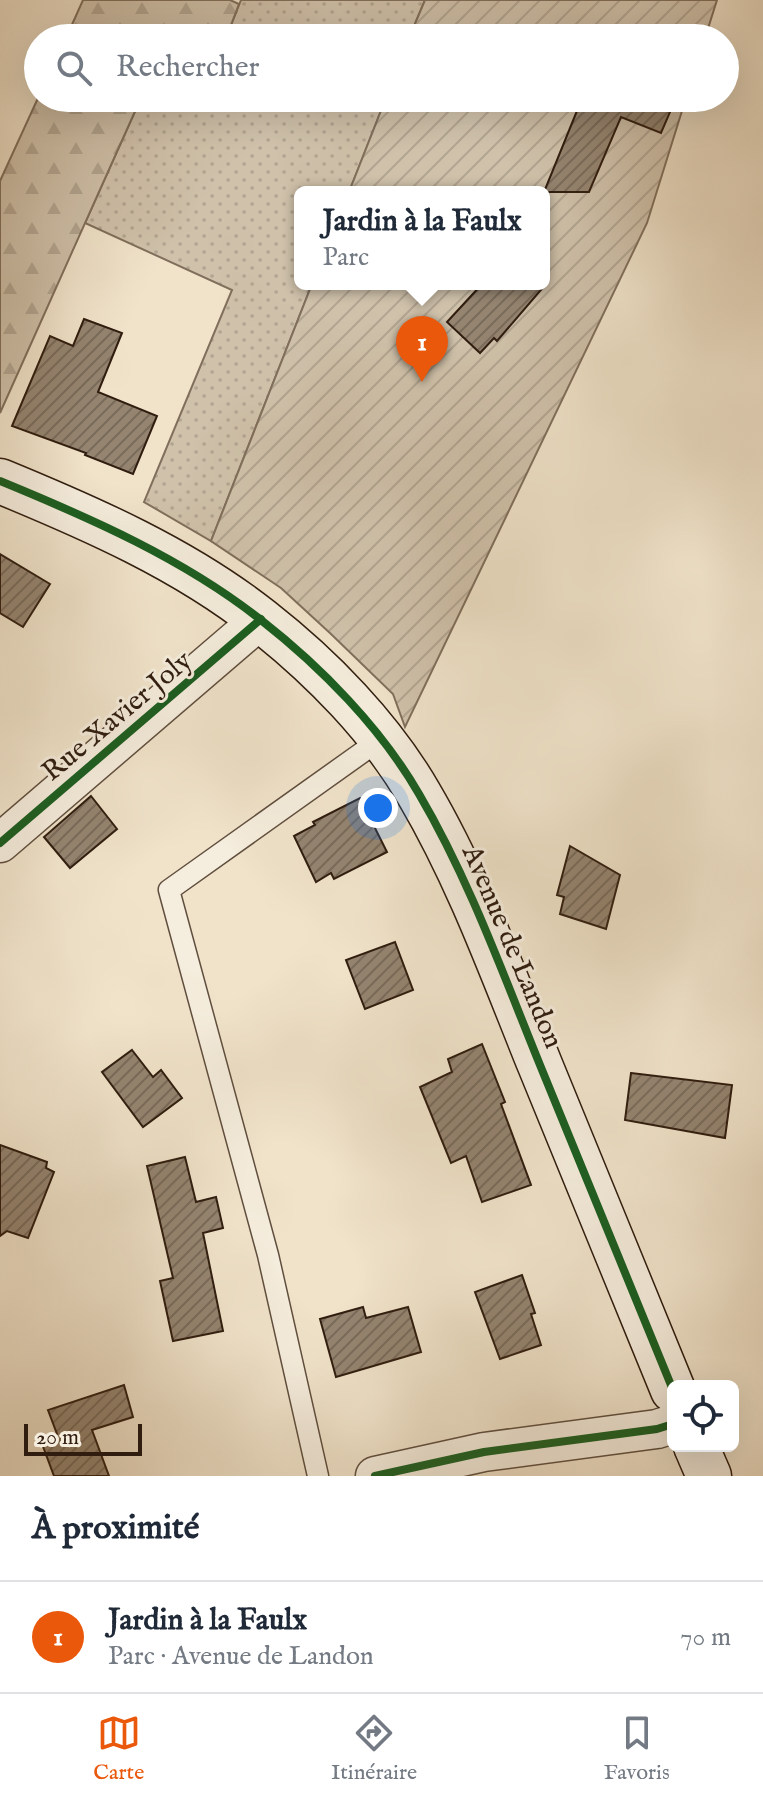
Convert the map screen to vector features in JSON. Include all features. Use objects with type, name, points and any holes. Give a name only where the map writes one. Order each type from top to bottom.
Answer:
[{"type":"street","name":"Avenue de Landon","points":[[0,481],[127,538],[194,575],[261,619],[307,659],[381,739],[418,791],[448,847],[490,942],[669,1380]]},
{"type":"street","name":"Rue Xavier Joly","points":[[0,843],[261,619]]},
{"type":"street","points":[[375,1476],[484,1452],[667,1426]]},
{"type":"street","points":[[699,1452],[709,1476]]},
{"type":"lane","points":[[318,1476],[268,1255],[169,890],[381,739]]},
{"type":"green space","points":[[83,0],[230,0],[239,4],[231,24],[72,24]]},
{"type":"green space","points":[[241,0],[425,0],[415,24],[232,24]]},
{"type":"green space","points":[[425,0],[717,0],[709,24],[415,24]]},
{"type":"green space","points":[[32,112],[135,112],[0,413],[0,181]]},
{"type":"green space","points":[[135,112],[380,112],[351,186],[294,186],[294,290],[310,290],[211,541],[144,502],[232,290],[85,223]]},
{"type":"green space","points":[[380,112],[682,112],[647,223],[405,727],[393,694],[331,634],[281,588],[211,541],[310,290],[550,290],[550,186],[351,186]]},
{"type":"building","points":[[577,112],[670,112],[661,133],[621,117],[589,192],[550,192],[550,186],[546,186]]},
{"type":"building","points":[[476,290],[541,290],[497,341],[494,338],[480,353],[447,322]]},
{"type":"building","points":[[84,319],[122,333],[98,392],[157,416],[133,474],[12,426],[50,336],[73,346]]},
{"type":"building","points":[[0,554],[50,584],[23,627],[0,613]]},
{"type":"building","points":[[91,796],[117,829],[70,868],[44,837]]},
{"type":"building","points":[[360,798],[387,852],[334,879],[331,873],[316,882],[294,836],[315,825],[313,822]]},
{"type":"building","points":[[570,846],[620,875],[606,929],[560,914],[564,897],[557,895]]},
{"type":"building","points":[[395,942],[413,990],[365,1009],[346,960]]},
{"type":"building","points":[[482,1044],[505,1102],[501,1104],[531,1185],[482,1202],[466,1156],[451,1163],[420,1087],[452,1072],[448,1059]]},
{"type":"building","points":[[132,1050],[153,1077],[161,1070],[182,1098],[143,1127],[102,1072]]},
{"type":"building","points":[[631,1073],[732,1085],[725,1138],[625,1120]]},
{"type":"building","points":[[0,1145],[47,1162],[46,1168],[54,1172],[28,1238],[7,1231],[0,1236]]},
{"type":"building","points":[[185,1157],[196,1202],[216,1197],[223,1228],[203,1233],[223,1331],[173,1341],[160,1281],[173,1278],[147,1166]]},
{"type":"building","points":[[522,1275],[535,1313],[531,1314],[541,1345],[500,1359],[475,1292]]},
{"type":"building","points":[[363,1307],[366,1318],[408,1307],[421,1352],[336,1377],[320,1319]]},
{"type":"building","points":[[124,1385],[133,1417],[92,1430],[109,1476],[54,1476],[41,1441],[57,1434],[48,1410]]},
{"type":"cycle path","points":[[0,481],[135,542],[231,598],[283,638],[327,678],[387,746],[419,794],[470,893],[669,1380]]},
{"type":"cycle path","points":[[0,843],[261,619]]},
{"type":"cycle path","points":[[375,1476],[484,1452],[667,1426]]},
{"type":"place","name":"Jardin à la Faulx","points":[[422,382]]}]
